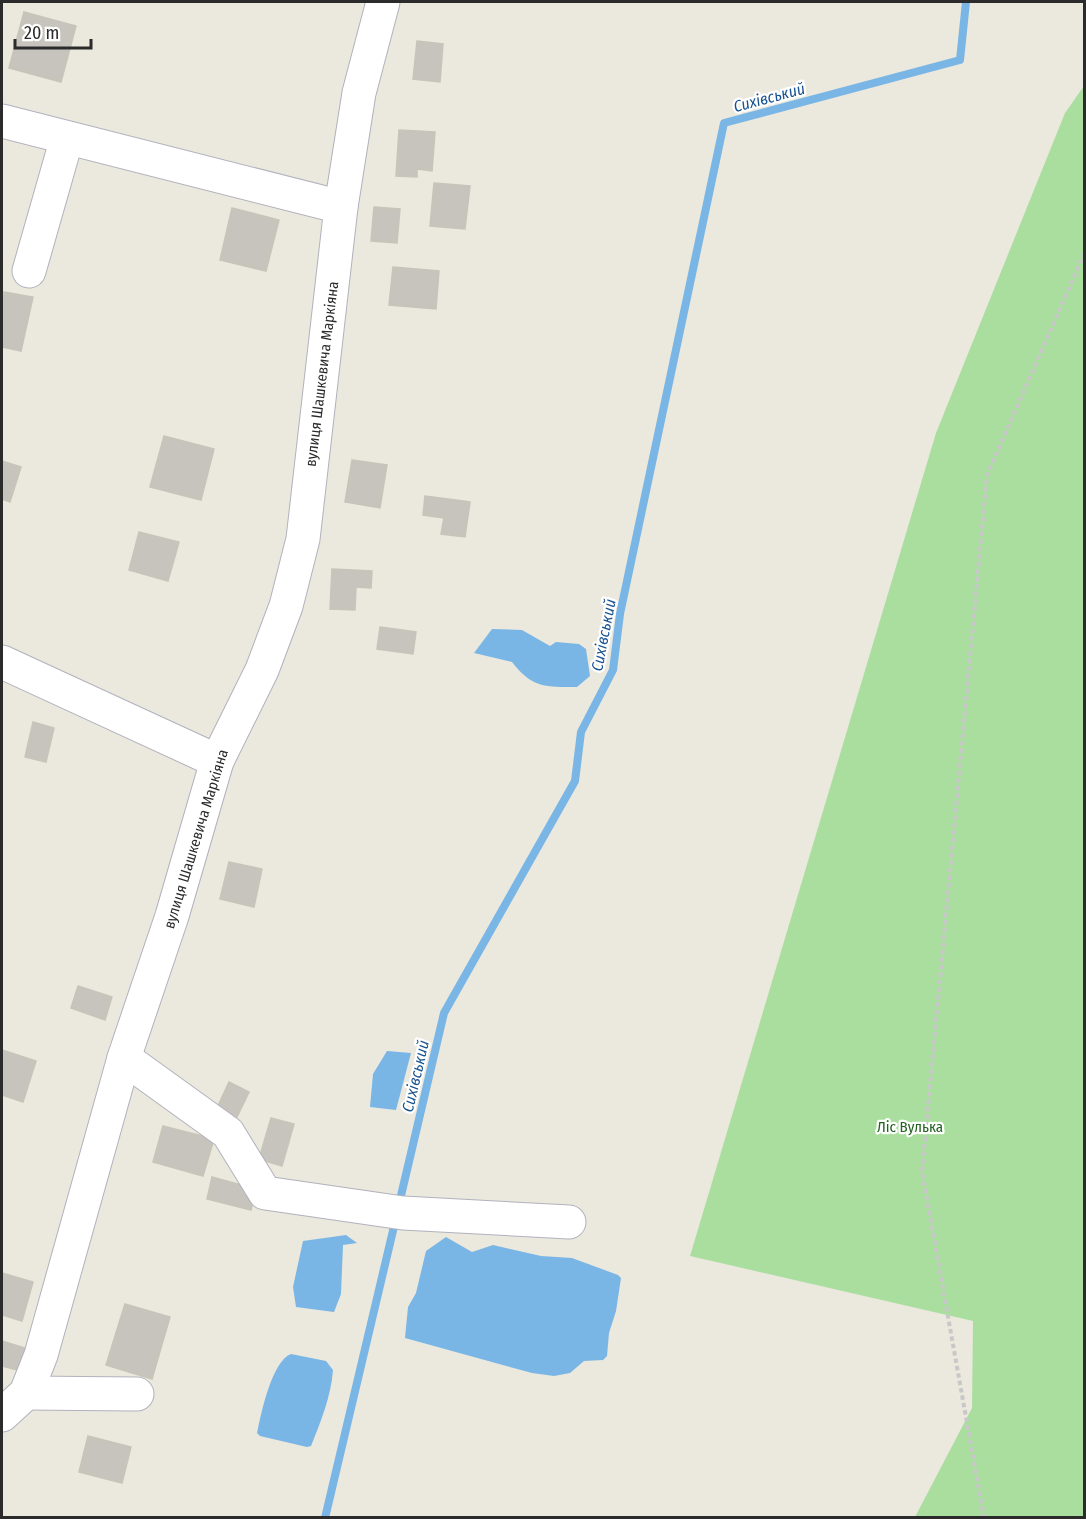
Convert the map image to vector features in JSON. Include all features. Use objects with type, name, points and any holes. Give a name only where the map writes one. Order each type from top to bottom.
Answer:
[{"type":"street","name":"вулиця Шашкевича Маркіяна","points":[[2,1415],[26,1393],[41,1355],[124,1058],[172,916],[217,761],[262,670],[286,606],[303,539],[341,207],[359,93],[383,2]]},
{"type":"street","points":[[2,121],[341,207]]},
{"type":"street","points":[[29,272],[67,138]]},
{"type":"street","points":[[2,662],[217,761]]},
{"type":"street","points":[[124,1058],[228,1133],[265,1193],[397,1211],[568,1222]]},
{"type":"street","points":[[26,1393],[137,1394]]},
{"type":"path","points":[[984,1518],[922,1171],[987,475],[1084,254]]},
{"type":"green space","name":"Ліс Вулька","points":[[1084,86],[1084,1517],[915,1517],[972,1408],[973,1321],[690,1256],[936,433],[1065,113]]},
{"type":"water","points":[[492,629],[522,630],[550,646],[556,642],[579,644],[586,649],[590,676],[577,687],[548,686],[526,677],[512,662],[474,653]]},
{"type":"water","points":[[387,1051],[411,1053],[396,1110],[370,1107],[373,1074]]},
{"type":"water","points":[[346,1235],[357,1243],[343,1245],[341,1294],[334,1312],[296,1307],[293,1287],[303,1241]]},
{"type":"water","points":[[446,1237],[472,1252],[493,1245],[541,1256],[572,1258],[618,1275],[621,1278],[616,1311],[609,1333],[607,1356],[603,1360],[584,1361],[570,1373],[554,1376],[532,1373],[405,1338],[408,1307],[416,1293],[426,1251]]},
{"type":"water","points":[[291,1354],[326,1361],[333,1370],[322,1418],[311,1446],[307,1447],[260,1436],[257,1433],[273,1377],[278,1366]]},
{"type":"building","points":[[24,12],[76,26],[61,82],[9,68]]},
{"type":"building","points":[[417,41],[443,44],[440,82],[413,79]]},
{"type":"building","points":[[399,130],[435,132],[432,171],[417,169],[417,177],[396,176]]},
{"type":"building","points":[[434,183],[470,186],[465,229],[430,226]]},
{"type":"building","points":[[374,207],[400,209],[397,243],[371,241]]},
{"type":"building","points":[[232,208],[279,220],[266,271],[220,260]]},
{"type":"building","points":[[393,267],[439,271],[436,309],[389,305]]},
{"type":"building","points":[[4,292],[33,297],[21,351],[2,347]]},
{"type":"building","points":[[164,436],[214,449],[201,500],[150,487]]},
{"type":"building","points":[[352,460],[387,465],[380,508],[345,502]]},
{"type":"building","points":[[2,461],[21,467],[10,502],[2,499]]},
{"type":"building","points":[[425,496],[470,502],[465,537],[441,534],[444,518],[423,515]]},
{"type":"building","points":[[139,532],[179,542],[168,581],[129,570]]},
{"type":"building","points":[[332,569],[372,571],[371,588],[356,587],[355,610],[330,609]]},
{"type":"building","points":[[380,627],[416,632],[413,654],[377,649]]},
{"type":"building","points":[[33,722],[54,728],[46,762],[25,757]]},
{"type":"building","points":[[229,862],[262,869],[254,907],[220,899]]},
{"type":"building","points":[[78,986],[112,997],[105,1020],[71,1008]]},
{"type":"building","points":[[2,1050],[36,1061],[23,1102],[2,1095]]},
{"type":"building","points":[[229,1082],[249,1092],[237,1117],[217,1108]]},
{"type":"building","points":[[271,1118],[294,1124],[282,1166],[259,1159]]},
{"type":"building","points":[[163,1126],[214,1139],[203,1176],[153,1162]]},
{"type":"building","points":[[212,1177],[256,1189],[251,1210],[207,1199]]},
{"type":"building","points":[[2,1273],[33,1282],[22,1321],[2,1315]]},
{"type":"building","points":[[125,1304],[170,1317],[152,1379],[106,1365]]},
{"type":"building","points":[[2,1341],[28,1349],[21,1371],[2,1366]]},
{"type":"building","points":[[88,1436],[131,1447],[122,1483],[79,1472]]},
{"type":"waterway","name":"Сихівський","points":[[399,1204],[444,1013],[575,781],[581,732],[613,670],[620,614],[724,123],[960,60],[966,2]]},
{"type":"waterway","name":"Сихівський","points":[[325,1518],[396,1218]]}]
